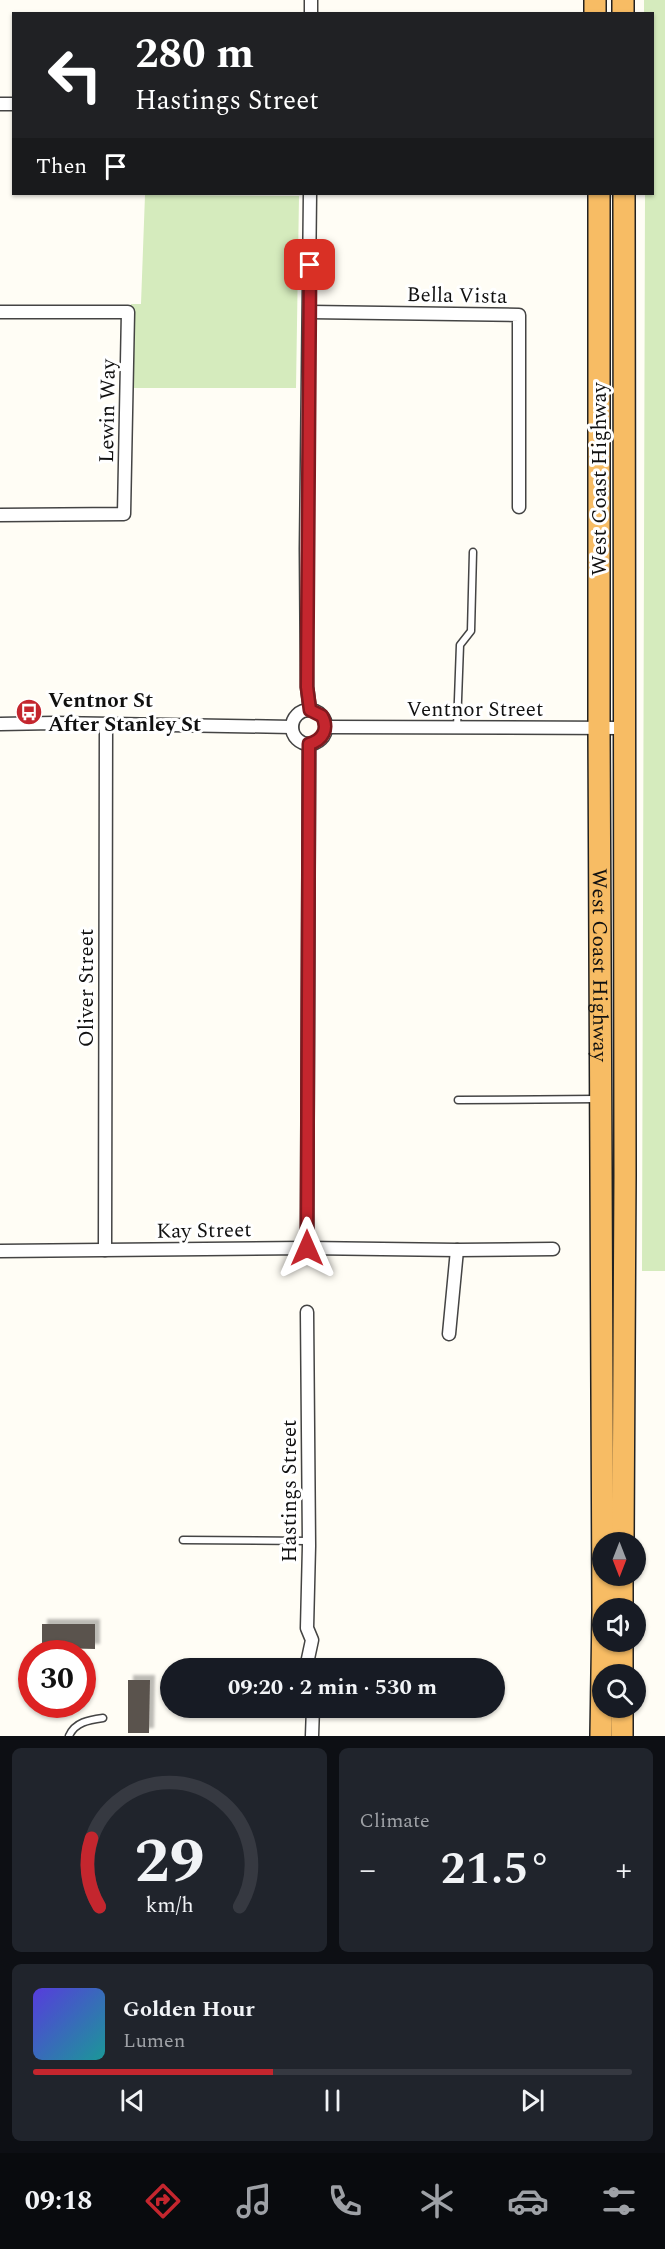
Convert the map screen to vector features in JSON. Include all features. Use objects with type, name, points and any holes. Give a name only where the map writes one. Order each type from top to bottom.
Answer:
[{"type":"highway","name":"West Coast Highway","points":[[599,195],[598,728],[603,1611],[601,1736]]},
{"type":"highway","name":"West Coast Highway","points":[[622,1532],[625,1175],[624,195]]},
{"type":"highway","points":[[599,422],[610,396],[624,395]]},
{"type":"highway","points":[[601,1174],[625,1175]]},
{"type":"highway","points":[[622,1718],[622,1736]]},
{"type":"street","points":[[310,195],[306,572],[307,687],[310,710]]},
{"type":"street","name":"Lewin Way","points":[[0,312],[128,312],[124,514],[0,515]]},
{"type":"street","name":"Bella Vista","points":[[310,312],[519,315],[519,507]]},
{"type":"street","points":[[310,710],[322,716],[326,727],[318,741],[309,744],[298,740],[292,727],[298,713],[310,710]]},
{"type":"street","points":[[0,724],[292,727]]},
{"type":"street","name":"Oliver Street","points":[[105,1250],[106,725]]},
{"type":"street","name":"Ventnor Street","points":[[326,727],[625,728]]},
{"type":"street","points":[[307,1248],[309,744]]},
{"type":"street","name":"Kay Street","points":[[0,1251],[307,1248],[553,1249]]},
{"type":"street","points":[[449,1334],[457,1250]]},
{"type":"street","name":"Hastings Street","points":[[307,1312],[309,1541],[307,1628],[312,1640],[308,1658]]},
{"type":"street","points":[[312,1736],[313,1718]]},
{"type":"lane","points":[[457,728],[459,645],[471,631],[473,552]]},
{"type":"lane","points":[[458,1100],[600,1099]]},
{"type":"lane","points":[[183,1540],[309,1541]]},
{"type":"lane","points":[[69,1736],[72,1730],[80,1724],[103,1718]]},
{"type":"green space","points":[[644,0],[665,0],[665,1271],[642,1271],[645,195],[654,195],[654,12],[644,12]]},
{"type":"green space","points":[[145,195],[299,196],[296,388],[131,388],[131,304],[141,304]]},
{"type":"building","points":[[42,1624],[95,1624],[95,1640],[42,1640]]},
{"type":"building","points":[[128,1680],[150,1680],[149,1733],[128,1733]]},
{"type":"place","name":"Ventnor St After Stanley St","points":[[29,712]]},
{"type":"route","points":[[307,1248],[309,744],[318,741],[326,727],[322,716],[310,710],[307,687],[306,549],[310,265]]}]
